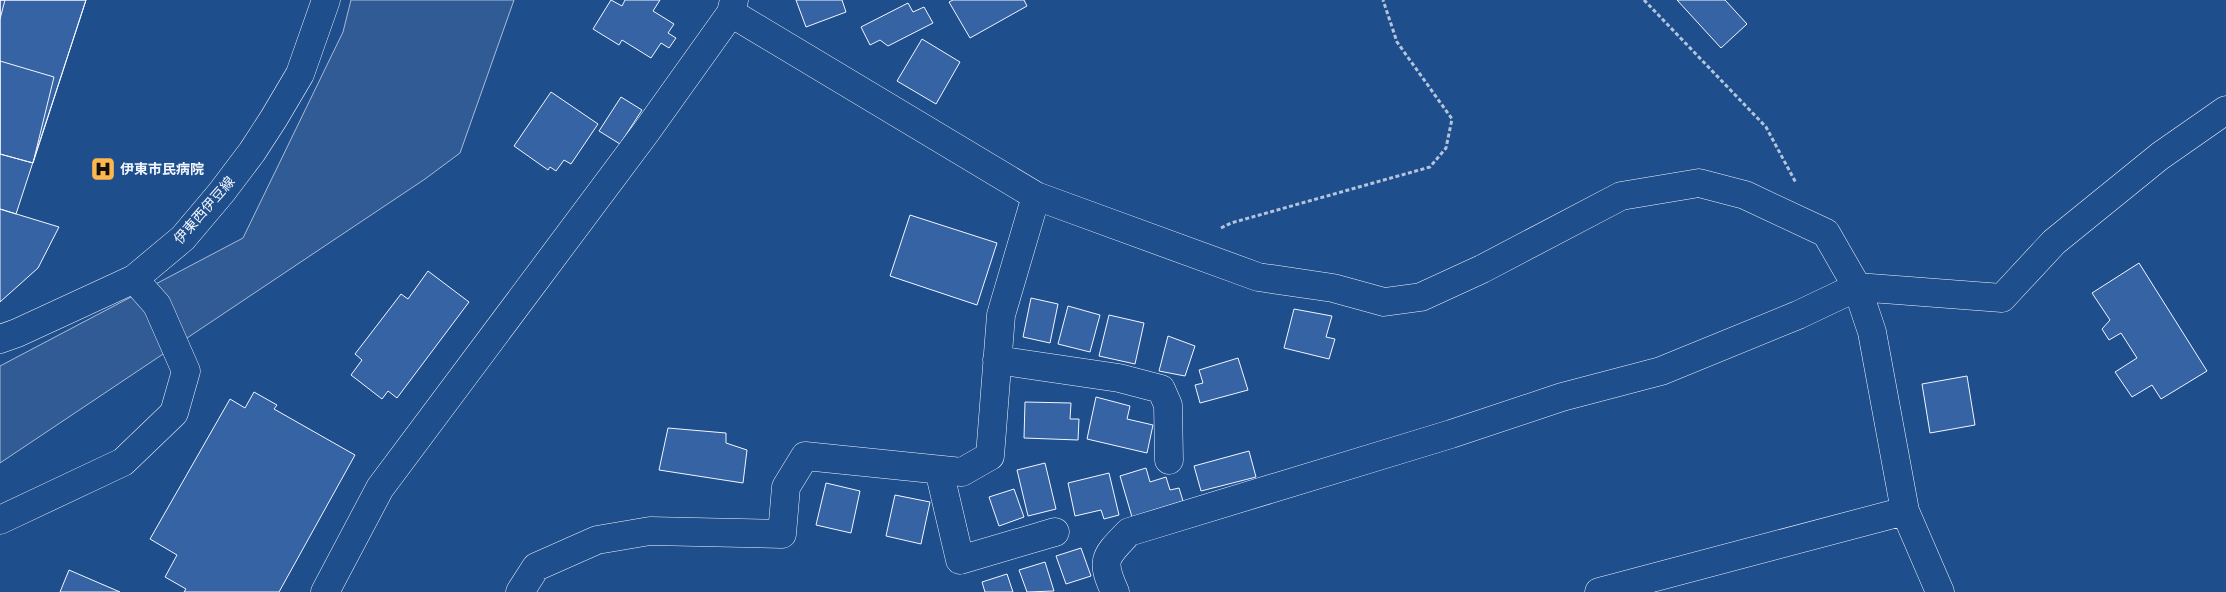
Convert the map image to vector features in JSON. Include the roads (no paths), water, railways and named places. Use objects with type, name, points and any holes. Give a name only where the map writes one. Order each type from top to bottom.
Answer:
[{"type":"street","name":"伊東西伊豆線","points":[[0,339],[134,279],[182,238],[221,193],[252,152],[300,74],[326,0]]},
{"type":"street","points":[[325,592],[380,488],[646,132],[733,6],[1036,196],[1258,277],[1333,288],[1384,302],[1421,297],[1482,269],[1621,196],[1699,183],[1745,195],[1826,233],[1857,287],[1872,332],[1905,511],[1940,592]]},
{"type":"street","points":[[1115,592],[1105,571],[1109,553],[1129,532],[1442,437],[1562,397],[1661,371],[1798,315],[1857,287],[2002,298],[2054,242],[2160,156],[2226,110]]},
{"type":"street","points":[[520,592],[536,567],[597,540],[650,531],[782,534],[786,487],[805,456],[962,472],[990,456],[1001,315],[1036,196]]},
{"type":"street","points":[[0,520],[124,462],[174,413],[186,371],[157,304],[134,279]]},
{"type":"street","points":[[997,360],[1120,378],[1161,390],[1168,405],[1169,460]]},
{"type":"street","points":[[939,470],[960,560],[1055,532]]},
{"type":"street","points":[[1599,592],[1905,511]]},
{"type":"place","name":"伊東市民病院","points":[[103,169]]}]
